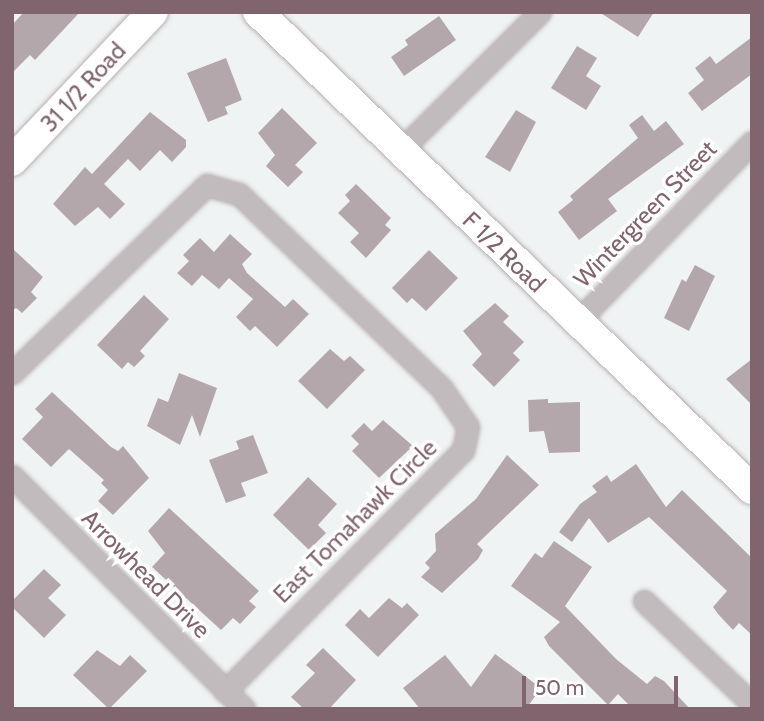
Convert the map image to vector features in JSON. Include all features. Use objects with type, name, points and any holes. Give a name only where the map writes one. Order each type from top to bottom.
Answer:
[{"type":"street","name":"31 1/2 Road","points":[[12,161],[153,12]]},
{"type":"street","name":"F 1/2 Road","points":[[258,12],[576,323],[752,489]]},
{"type":"street","points":[[400,151],[540,12]]},
{"type":"street","name":"Wintergreen Street","points":[[576,323],[752,142]]},
{"type":"street","name":"East Tomahawk Circle","points":[[12,373],[207,185],[239,194],[442,390],[468,427],[463,450],[225,691]]},
{"type":"street","name":"Arrowhead Drive","points":[[12,476],[244,709]]},
{"type":"street","points":[[644,601],[752,704]]},
{"type":"building","points":[[24,12],[80,12],[35,60],[30,55],[12,73],[12,25]]},
{"type":"building","points":[[599,12],[654,12],[638,37]]},
{"type":"building","points":[[439,16],[456,40],[404,76],[391,57],[408,45],[405,40]]},
{"type":"building","points":[[752,37],[752,74],[702,111],[688,93],[704,80],[695,68],[710,56],[716,64]]},
{"type":"building","points":[[577,46],[597,58],[586,76],[601,86],[586,110],[551,88]]},
{"type":"building","points":[[226,58],[242,100],[225,107],[228,114],[208,122],[187,73]]},
{"type":"building","points":[[282,108],[317,143],[295,165],[303,172],[288,187],[266,166],[275,155],[258,133]]},
{"type":"building","points":[[516,110],[536,122],[510,172],[485,157]]},
{"type":"building","points":[[150,112],[186,140],[186,147],[172,162],[160,150],[140,171],[128,159],[104,184],[125,204],[110,219],[98,207],[75,226],[53,204],[85,167],[92,174]]},
{"type":"building","points":[[642,115],[654,131],[666,121],[684,144],[608,199],[617,211],[579,240],[558,212],[573,200],[570,196],[638,138],[629,125]]},
{"type":"building","points":[[356,184],[391,218],[385,225],[391,230],[366,258],[350,242],[359,233],[338,213],[350,201],[345,195]]},
{"type":"building","points":[[230,234],[252,254],[242,264],[247,273],[285,307],[293,299],[309,314],[277,347],[255,326],[250,331],[236,317],[253,299],[229,278],[219,289],[202,275],[192,286],[177,273],[189,261],[183,255],[200,238],[214,252]]},
{"type":"building","points":[[12,248],[43,277],[31,292],[37,298],[22,313],[16,308],[12,311]]},
{"type":"building","points":[[429,250],[458,278],[426,311],[412,298],[407,303],[392,288]]},
{"type":"building","points":[[695,265],[715,276],[689,331],[664,318],[682,279],[686,282]]},
{"type":"building","points":[[144,295],[169,319],[140,351],[145,356],[134,367],[128,362],[122,369],[97,345]]},
{"type":"building","points":[[495,303],[509,316],[503,322],[524,342],[513,353],[520,360],[494,387],[472,365],[482,354],[463,331]]},
{"type":"building","points":[[330,349],[344,361],[350,356],[365,370],[327,409],[298,381]]},
{"type":"building","points":[[752,359],[752,405],[726,379]]},
{"type":"building","points":[[179,373],[217,388],[200,437],[192,415],[180,445],[147,426],[158,398],[168,402]]},
{"type":"building","points":[[52,392],[111,447],[118,451],[123,446],[149,478],[113,515],[98,501],[108,490],[101,483],[104,480],[69,449],[51,467],[22,439],[43,417],[35,409]]},
{"type":"building","points":[[548,399],[548,403],[580,402],[580,452],[549,453],[544,431],[529,432],[528,400]]},
{"type":"building","points":[[383,420],[413,446],[379,478],[352,451],[359,444],[351,436],[364,423],[372,431]]},
{"type":"building","points":[[253,435],[268,473],[241,483],[246,496],[226,503],[209,460],[239,449],[236,441]]},
{"type":"building","points":[[507,455],[539,485],[477,544],[483,550],[478,559],[442,593],[421,577],[430,568],[425,563],[436,551],[435,534],[476,499]]},
{"type":"building","points":[[636,464],[666,507],[682,490],[752,558],[752,635],[739,623],[733,630],[718,614],[713,607],[727,591],[649,517],[608,543],[589,518],[572,542],[559,532],[580,504],[597,492],[592,486],[607,475],[611,482]]},
{"type":"building","points":[[308,477],[337,504],[318,525],[326,533],[309,550],[273,515]]},
{"type":"building","points":[[169,508],[259,591],[249,601],[256,607],[240,624],[233,618],[221,630],[152,567],[165,553],[148,531]]},
{"type":"building","points":[[554,541],[592,567],[565,606],[616,659],[647,684],[655,676],[664,681],[690,709],[633,709],[618,694],[608,705],[549,646],[544,637],[560,622],[511,586],[535,553],[542,558]]},
{"type":"building","points":[[44,569],[61,585],[48,598],[66,615],[44,638],[12,607],[12,601]]},
{"type":"building","points":[[389,598],[402,608],[407,603],[419,615],[378,657],[345,625],[360,609],[369,618]]},
{"type":"building","points":[[323,648],[356,680],[329,709],[304,709],[291,697],[315,673],[306,665]]},
{"type":"building","points":[[97,650],[120,666],[130,655],[147,671],[109,709],[73,675]]},
{"type":"building","points":[[495,654],[541,688],[526,709],[420,709],[403,688],[445,655],[471,687]]}]
